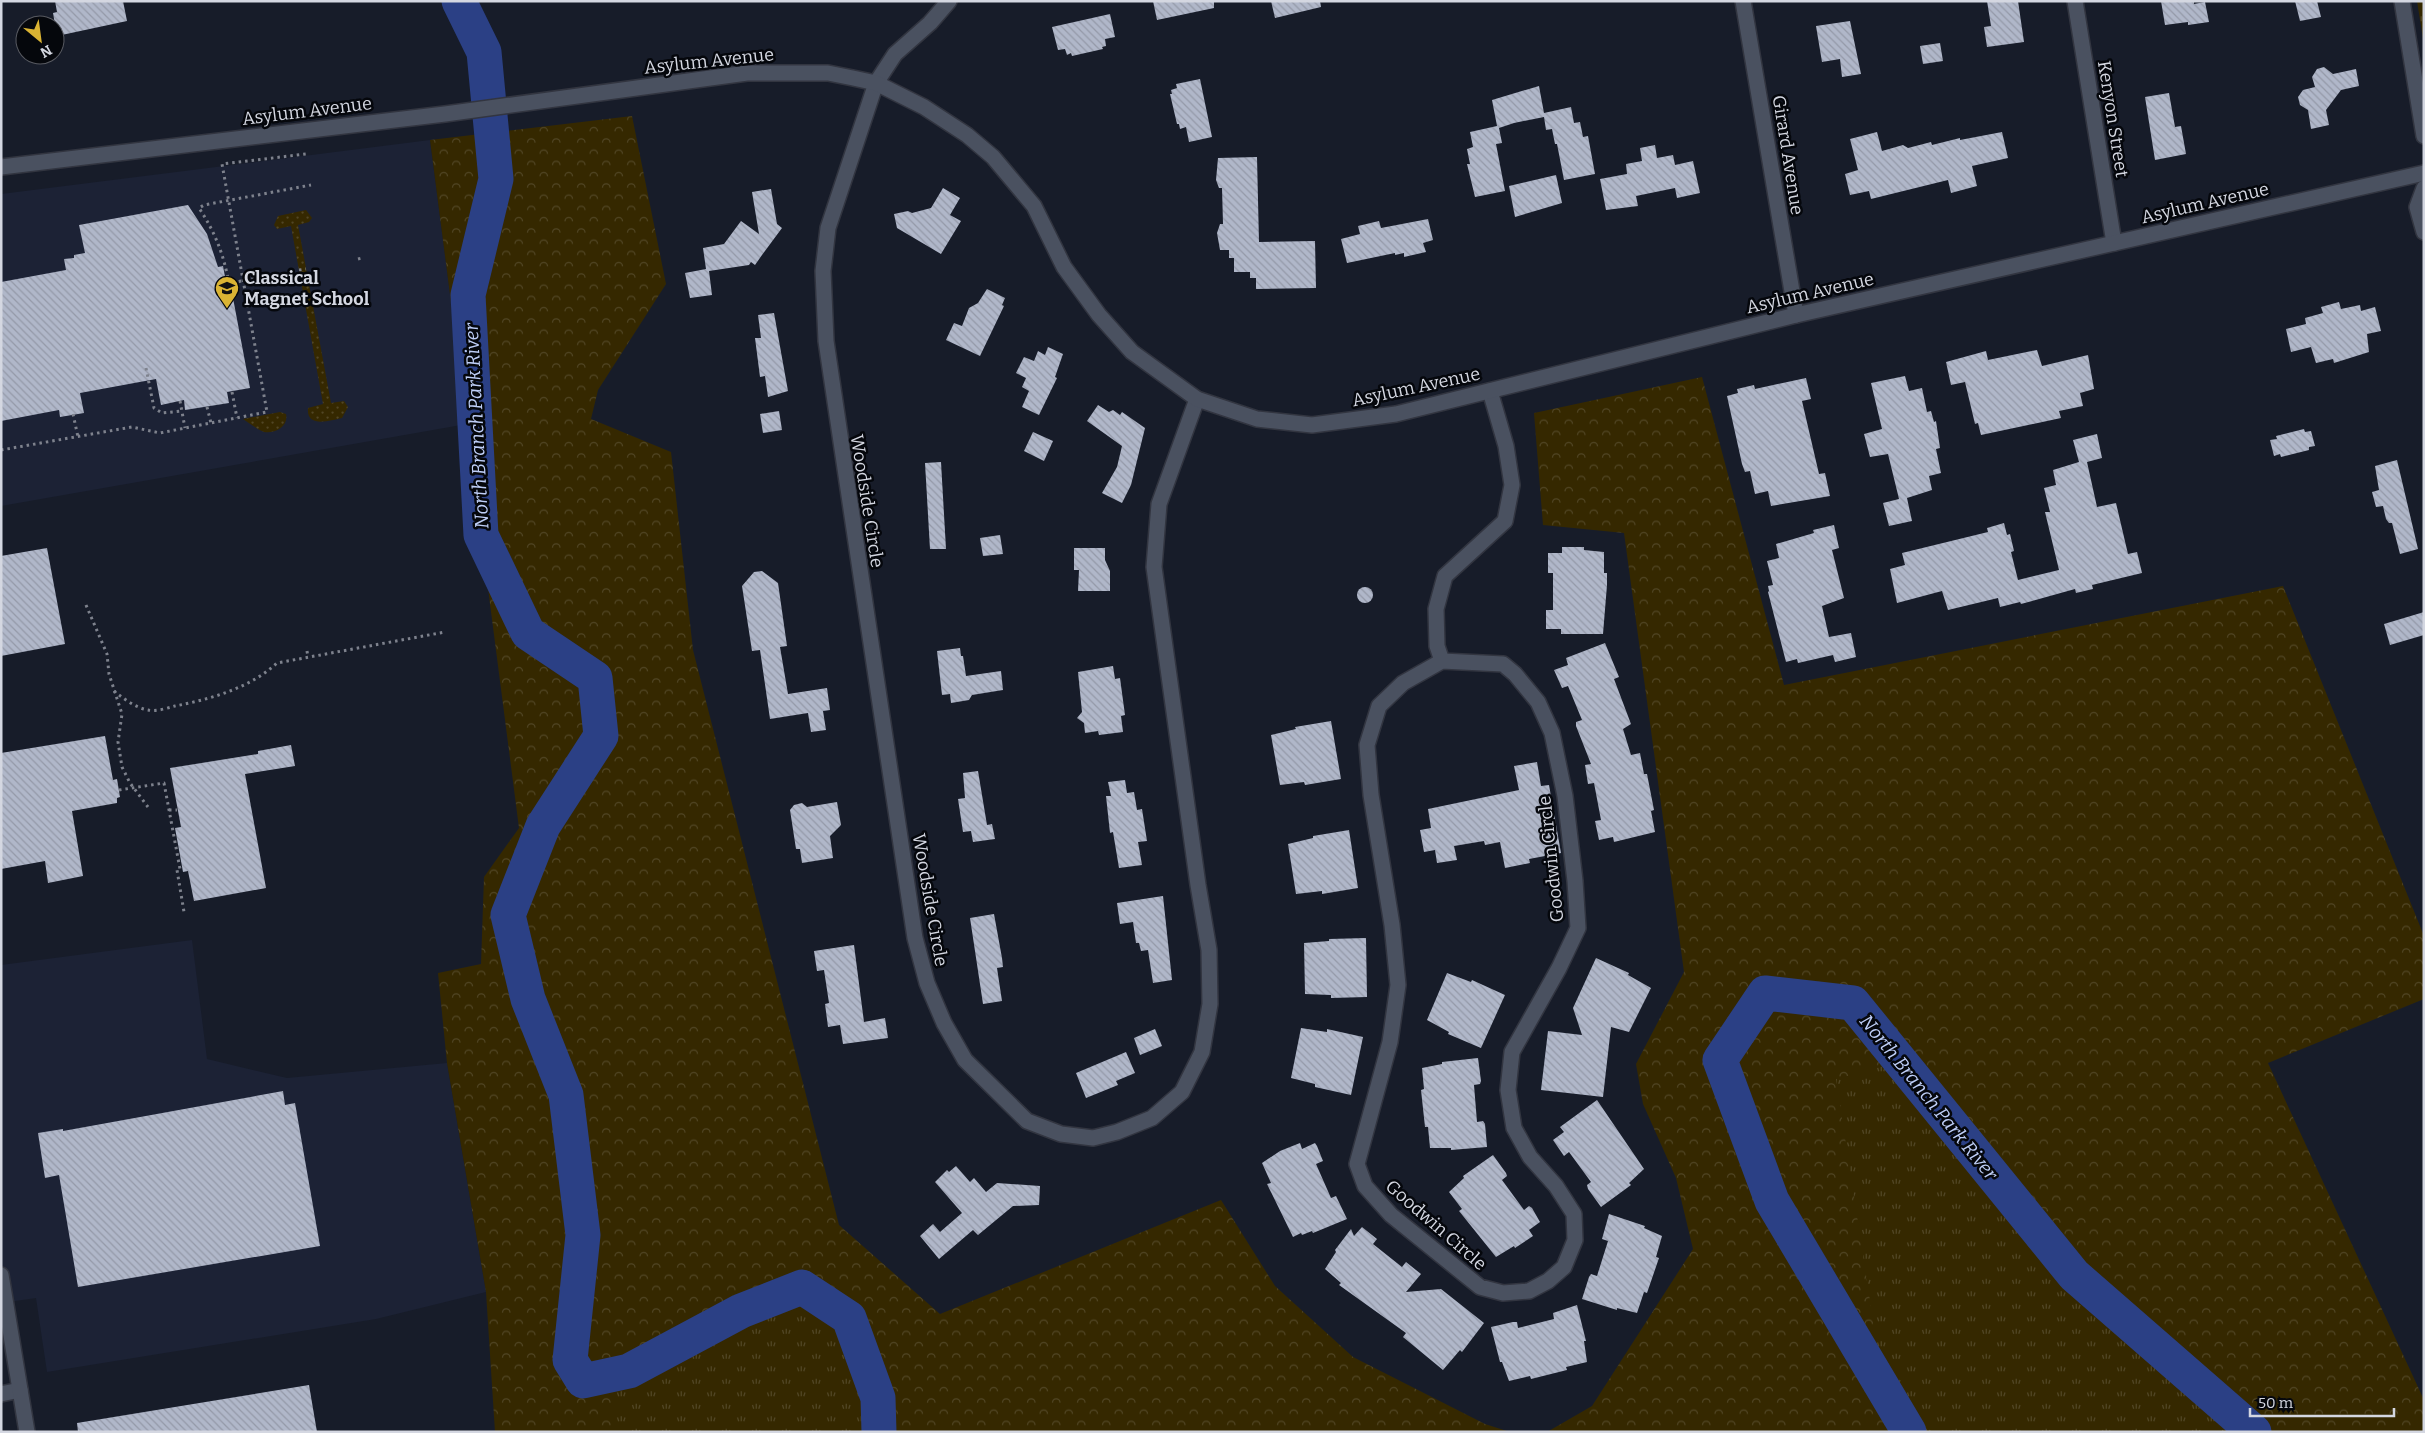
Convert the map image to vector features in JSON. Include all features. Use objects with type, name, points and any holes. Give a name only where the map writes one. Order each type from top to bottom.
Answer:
[{"type":"street","name":"Woodside Circle","points":[[949,1],[930,23],[895,54],[876,84],[828,228],[823,271],[826,341],[915,938],[926,983],[944,1023],[965,1060],[1027,1121],[1062,1134],[1093,1138],[1117,1132],[1152,1118],[1182,1092],[1202,1052],[1210,1004],[1209,950],[1198,885],[1154,567],[1158,504],[1197,398]]},
{"type":"street","name":"Girard Avenue","points":[[1743,1],[1796,315]]},
{"type":"street","name":"Kenyon Street","points":[[2075,1],[2114,243]]},
{"type":"street","points":[[2402,1],[2424,136]]},
{"type":"street","name":"Asylum Avenue","points":[[1,167],[445,114],[747,73],[828,73],[876,84],[924,107],[967,135],[993,157],[1034,206],[1064,267],[1099,315],[1132,352],[1197,398],[1257,419],[1312,425],[1396,414],[1796,315],[2424,173]]},
{"type":"street","points":[[2424,188],[2417,207],[2424,232]]},
{"type":"street","points":[[1442,661],[1437,646],[1436,609],[1445,576],[1505,521],[1512,485],[1506,446],[1490,391]]},
{"type":"street","name":"Goodwin Circle","points":[[1442,661],[1503,664],[1515,674],[1538,702],[1552,733],[1565,796],[1575,881],[1578,928],[1559,968],[1512,1052],[1508,1090],[1514,1128],[1530,1157],[1556,1186],[1574,1214],[1575,1240],[1564,1267],[1548,1281],[1528,1291],[1503,1293],[1480,1287],[1391,1215],[1365,1186],[1357,1164],[1390,1042],[1398,985],[1392,925],[1371,795],[1367,745],[1379,706],[1403,683],[1442,661]]},
{"type":"street","points":[[1,1275],[27,1432]]},
{"type":"street","points":[[1,1394],[20,1390]]},
{"type":"path","points":[[1,450],[132,427],[160,433],[267,412],[222,164],[306,154]]},
{"type":"path","points":[[262,277],[228,284],[223,253],[199,208],[204,205],[311,185]]},
{"type":"path","points":[[299,270],[306,269]]},
{"type":"path","points":[[146,368],[154,408],[167,413],[182,411]]},
{"type":"path","points":[[232,392],[237,418]]},
{"type":"path","points":[[180,401],[185,428]]},
{"type":"path","points":[[207,406],[211,423]]},
{"type":"path","points":[[74,414],[78,437]]},
{"type":"path","points":[[86,605],[107,654],[109,674],[122,714],[118,755],[122,767],[134,788],[148,806]]},
{"type":"path","points":[[114,691],[134,704],[154,711],[206,699],[260,677],[278,663],[445,632]]},
{"type":"path","points":[[307,651],[308,657]]},
{"type":"path","points":[[119,790],[164,782],[180,869],[177,870],[184,912]]},
{"type":"path","points":[[169,810],[177,810]]},
{"type":"shaded area","name":"Classical Magnet School","points":[[430,140],[467,424],[1,506],[1,194]]},
{"type":"shaded area","points":[[192,940],[207,1059],[287,1078],[447,1063],[486,1292],[376,1319],[47,1372],[36,1298],[1,1303],[1,965]]},
{"type":"green space","points":[[2417,1],[2424,1],[2424,45]]},
{"type":"green space","points":[[632,116],[666,284],[598,390],[591,419],[671,452],[693,650],[839,1225],[940,1314],[1221,1200],[1275,1286],[1353,1357],[1485,1424],[1510,1432],[495,1432],[486,1292],[447,1063],[438,973],[481,964],[484,877],[519,828],[430,140]]},
{"type":"green space","points":[[306,210],[312,218],[309,222],[298,225],[331,403],[344,401],[348,407],[342,418],[319,422],[314,421],[308,414],[308,408],[323,404],[291,226],[277,229],[274,225],[278,216]]},
{"type":"green space","points":[[1702,377],[1784,685],[2283,586],[2424,936],[2424,999],[2268,1063],[2424,1400],[2424,1432],[1547,1432],[1592,1406],[1693,1249],[1676,1178],[1643,1104],[1636,1064],[1684,972],[1624,533],[1543,525],[1534,413]]},
{"type":"green space","points":[[280,412],[286,414],[285,422],[280,428],[272,432],[264,432],[243,419]]},
{"type":"green space","points":[[1914,1058],[1982,1157],[2045,1233],[2141,1313],[2267,1432],[1901,1432],[1887,1412],[1836,1079]]},
{"type":"green space","points":[[790,1294],[813,1295],[835,1301],[857,1328],[864,1341],[873,1370],[877,1432],[615,1432],[610,1374],[651,1364],[690,1349],[749,1310],[762,1303]]},
{"type":"building","points":[[55,1],[123,1],[127,21],[65,34],[65,15],[53,15],[53,13],[57,12]]},
{"type":"building","points":[[1153,1],[1214,1],[1214,8],[1157,20]]},
{"type":"building","points":[[1271,1],[1320,1],[1321,7],[1275,18]]},
{"type":"building","points":[[1987,1],[2018,1],[2024,42],[1987,47],[1984,27],[1991,26]]},
{"type":"building","points":[[2161,1],[2194,1],[2194,4],[2205,2],[2209,22],[2188,25],[2188,22],[2165,25]]},
{"type":"building","points":[[2295,1],[2317,1],[2321,17],[2300,21]]},
{"type":"building","points":[[1110,14],[1115,37],[1105,39],[1106,46],[1102,47],[1103,49],[1072,56],[1071,53],[1067,55],[1065,49],[1058,50],[1052,27]]},
{"type":"building","points":[[1850,21],[1861,74],[1842,77],[1840,59],[1822,62],[1816,26]]},
{"type":"building","points":[[1940,43],[1943,61],[1923,64],[1920,46]]},
{"type":"building","points":[[2324,67],[2333,74],[2356,69],[2359,86],[2341,90],[2326,110],[2329,125],[2311,129],[2308,110],[2300,105],[2298,97],[2303,90],[2315,87],[2312,77],[2317,69]]},
{"type":"building","points":[[1200,79],[1212,137],[1189,142],[1186,127],[1180,129],[1179,124],[1177,124],[1170,94],[1172,94],[1171,90],[1177,88],[1176,84]]},
{"type":"building","points":[[1539,86],[1544,113],[1571,107],[1574,123],[1580,122],[1583,137],[1588,136],[1595,174],[1564,180],[1557,144],[1555,144],[1552,129],[1546,130],[1544,117],[1499,128],[1502,143],[1496,144],[1505,191],[1475,197],[1467,164],[1470,164],[1467,149],[1473,147],[1470,132],[1497,126],[1492,100]]},
{"type":"building","points":[[2169,93],[2175,127],[2181,126],[2186,154],[2155,160],[2145,97]]},
{"type":"building","points":[[1877,132],[1882,151],[1903,145],[1908,148],[1931,142],[1932,145],[1960,138],[1960,140],[2002,132],[2008,158],[1972,166],[1977,186],[1951,193],[1948,180],[1871,199],[1869,191],[1850,195],[1845,174],[1858,170],[1850,139]]},
{"type":"building","points":[[1655,145],[1657,158],[1673,155],[1675,165],[1693,161],[1700,193],[1677,198],[1675,188],[1636,196],[1638,206],[1606,210],[1600,179],[1627,174],[1626,164],[1642,161],[1640,148]]},
{"type":"building","points":[[1257,157],[1259,242],[1315,241],[1316,288],[1256,289],[1256,278],[1250,278],[1250,272],[1234,272],[1234,258],[1229,258],[1229,250],[1220,250],[1217,233],[1220,224],[1223,224],[1222,188],[1219,188],[1216,180],[1218,158]]},
{"type":"building","points":[[1556,175],[1562,203],[1515,217],[1509,186]]},
{"type":"building","points":[[943,188],[960,198],[950,215],[961,221],[941,254],[897,228],[894,214],[908,211],[912,213],[931,208]]},
{"type":"building","points":[[771,189],[777,224],[782,228],[755,265],[751,262],[749,265],[709,271],[712,295],[690,298],[685,273],[706,269],[703,248],[724,244],[741,221],[759,234],[752,192]]},
{"type":"building","points":[[188,205],[207,234],[218,267],[223,266],[229,298],[233,298],[250,388],[227,392],[229,403],[185,410],[184,400],[161,405],[156,379],[80,393],[84,413],[60,417],[59,410],[1,421],[1,282],[66,270],[64,259],[74,258],[74,255],[85,253],[79,225]]},
{"type":"building","points":[[1428,219],[1433,240],[1423,243],[1426,252],[1404,257],[1404,253],[1395,255],[1395,253],[1347,263],[1341,239],[1360,234],[1358,226],[1379,221],[1381,228]]},
{"type":"building","points":[[987,289],[1005,298],[1002,305],[1004,306],[980,356],[946,340],[954,323],[962,326],[969,308],[978,303]]},
{"type":"building","points":[[2339,302],[2341,309],[2360,305],[2361,311],[2375,307],[2381,331],[2367,334],[2369,352],[2334,363],[2333,359],[2316,363],[2311,347],[2291,352],[2286,329],[2306,324],[2305,318],[2323,313],[2321,307]]},
{"type":"building","points":[[774,313],[788,391],[768,397],[765,376],[760,377],[755,338],[761,338],[758,315]]},
{"type":"building","points":[[1048,347],[1063,354],[1055,377],[1057,378],[1039,415],[1022,407],[1029,391],[1022,387],[1026,378],[1016,373],[1024,357],[1034,361],[1038,351],[1045,355]]},
{"type":"building","points":[[2037,350],[2042,366],[2088,355],[2094,389],[2080,393],[2083,406],[2059,411],[2061,418],[1981,435],[1978,423],[1975,424],[1965,382],[1951,385],[1946,362],[1986,351],[1988,360]]},
{"type":"building","points":[[1905,376],[1909,391],[1922,388],[1927,412],[1931,411],[1934,422],[1936,421],[1940,448],[1936,449],[1941,473],[1929,476],[1932,490],[1907,498],[1912,521],[1889,526],[1883,503],[1899,499],[1888,454],[1870,457],[1864,434],[1882,429],[1871,383]]},
{"type":"building","points":[[1806,378],[1811,399],[1802,401],[1819,474],[1825,473],[1830,496],[1771,506],[1768,491],[1755,494],[1750,471],[1745,472],[1727,396],[1738,393],[1737,389],[1754,385],[1755,389]]},
{"type":"building","points":[[1098,405],[1109,412],[1113,410],[1120,415],[1122,412],[1145,428],[1131,485],[1122,503],[1102,493],[1117,467],[1122,446],[1087,421]]},
{"type":"building","points":[[779,411],[782,430],[763,433],[760,414]]},
{"type":"building","points":[[2304,429],[2305,432],[2311,431],[2315,446],[2309,447],[2309,450],[2281,457],[2280,454],[2274,456],[2270,440],[2277,439],[2276,436]]},
{"type":"building","points":[[1033,432],[1053,441],[1044,461],[1024,451]]},
{"type":"building","points":[[2097,434],[2102,458],[2087,462],[2097,507],[2116,503],[2128,554],[2137,552],[2142,573],[2092,585],[2093,589],[2076,593],[2075,589],[2021,604],[2020,602],[2000,607],[1998,598],[1948,610],[1942,591],[1897,603],[1890,569],[1905,565],[1902,553],[1988,532],[1987,528],[2004,523],[2007,535],[2010,534],[2014,551],[2011,552],[2018,580],[2059,570],[2045,512],[2050,512],[2044,488],[2056,485],[2053,470],[2079,462],[2073,440]]},
{"type":"building","points":[[2397,460],[2418,549],[2400,554],[2392,523],[2389,523],[2386,519],[2383,506],[2376,507],[2372,492],[2379,490],[2375,466]]},
{"type":"building","points":[[941,462],[946,549],[930,549],[925,463]]},
{"type":"building","points":[[1834,525],[1839,548],[1832,550],[1844,598],[1822,606],[1829,637],[1851,633],[1856,657],[1835,662],[1833,655],[1798,663],[1797,659],[1786,662],[1768,592],[1768,586],[1773,585],[1767,561],[1779,558],[1776,544],[1814,533],[1813,530]]},
{"type":"building","points":[[1000,535],[1003,554],[983,556],[980,538]]},
{"type":"building","points":[[1562,547],[1584,547],[1584,550],[1604,552],[1604,573],[1607,573],[1607,585],[1603,634],[1561,634],[1561,629],[1546,629],[1546,610],[1553,610],[1553,573],[1548,573],[1548,553],[1562,553]]},
{"type":"building","points":[[47,548],[65,644],[1,656],[1,556]]},
{"type":"building","points":[[1074,548],[1105,548],[1105,560],[1110,571],[1110,591],[1078,591],[1079,570],[1074,570]]},
{"type":"building","points":[[762,571],[778,583],[787,646],[780,647],[788,694],[827,688],[830,710],[823,711],[826,730],[811,732],[808,713],[770,719],[760,650],[752,651],[742,586],[754,572]]},
{"type":"building","points":[[1362,587],[1368,587],[1373,592],[1371,601],[1362,603],[1357,598],[1357,592]]},
{"type":"building","points":[[2424,612],[2424,635],[2390,645],[2384,624]]},
{"type":"building","points":[[1605,643],[1619,677],[1614,679],[1631,724],[1623,729],[1631,755],[1640,753],[1644,774],[1647,774],[1654,810],[1651,811],[1655,832],[1614,842],[1613,837],[1599,840],[1595,821],[1601,820],[1594,783],[1588,784],[1585,765],[1591,764],[1576,726],[1576,722],[1582,720],[1568,686],[1562,688],[1554,670],[1568,665],[1566,658]]},
{"type":"building","points":[[960,648],[966,676],[1001,671],[1003,690],[972,695],[969,700],[951,703],[950,694],[942,695],[937,651]]},
{"type":"building","points":[[1113,666],[1115,679],[1120,678],[1125,715],[1121,716],[1123,732],[1099,735],[1098,731],[1085,733],[1084,723],[1077,718],[1082,712],[1078,672]]},
{"type":"building","points":[[1331,721],[1341,779],[1305,785],[1304,782],[1280,785],[1271,735],[1296,729],[1295,727]]},
{"type":"building","points":[[105,736],[113,780],[117,779],[120,797],[117,798],[117,803],[72,811],[83,876],[48,883],[45,861],[1,869],[1,753]]},
{"type":"building","points":[[291,745],[295,766],[245,774],[266,888],[194,901],[188,871],[183,872],[175,828],[181,827],[170,768],[258,754],[258,751]]},
{"type":"building","points":[[1537,762],[1541,786],[1549,785],[1561,853],[1529,859],[1530,863],[1505,868],[1500,842],[1485,845],[1484,841],[1454,846],[1457,860],[1437,863],[1435,850],[1424,852],[1420,830],[1431,828],[1428,809],[1519,790],[1514,766]]},
{"type":"building","points":[[978,771],[987,825],[992,824],[995,839],[973,842],[971,831],[963,832],[958,799],[965,798],[963,773]]},
{"type":"building","points":[[1125,780],[1127,793],[1134,792],[1137,810],[1142,809],[1147,841],[1138,842],[1142,865],[1119,868],[1113,832],[1110,833],[1106,796],[1111,796],[1108,782]]},
{"type":"building","points":[[837,802],[841,825],[830,836],[833,858],[802,863],[800,849],[796,849],[790,810],[794,805],[802,803],[807,807]]},
{"type":"building","points":[[1349,830],[1358,888],[1322,894],[1322,891],[1296,894],[1288,844],[1313,838],[1313,836]]},
{"type":"building","points":[[1163,896],[1172,980],[1153,983],[1148,950],[1141,951],[1139,943],[1136,943],[1133,922],[1120,924],[1117,903]]},
{"type":"building","points":[[994,914],[1003,967],[997,968],[1002,1001],[983,1004],[970,918]]},
{"type":"building","points":[[1366,938],[1367,997],[1331,998],[1331,995],[1305,994],[1304,943],[1329,941],[1329,939]]},
{"type":"building","points":[[854,945],[864,1022],[885,1018],[888,1038],[843,1044],[840,1025],[828,1027],[825,1004],[829,1003],[824,970],[817,971],[814,951]]},
{"type":"building","points":[[1596,958],[1629,973],[1628,975],[1651,988],[1629,1032],[1611,1027],[1603,1097],[1541,1090],[1548,1031],[1582,1035],[1573,1008]]},
{"type":"building","points":[[1447,973],[1471,982],[1472,980],[1505,995],[1481,1048],[1448,1034],[1449,1032],[1427,1020]]},
{"type":"building","points":[[1301,1028],[1327,1032],[1327,1029],[1363,1037],[1351,1095],[1315,1087],[1315,1084],[1291,1078]]},
{"type":"building","points":[[1155,1029],[1162,1046],[1140,1055],[1134,1038]]},
{"type":"building","points":[[1126,1052],[1135,1073],[1116,1081],[1118,1085],[1086,1098],[1076,1073]]},
{"type":"building","points":[[1478,1058],[1481,1081],[1480,1084],[1474,1085],[1477,1122],[1483,1121],[1485,1124],[1487,1147],[1451,1150],[1451,1148],[1430,1148],[1428,1127],[1425,1127],[1421,1090],[1424,1089],[1422,1068],[1442,1064],[1442,1062]]},
{"type":"building","points":[[283,1091],[285,1105],[295,1103],[320,1246],[78,1287],[59,1175],[45,1178],[38,1133],[63,1129],[63,1131]]},
{"type":"building","points":[[1597,1100],[1644,1169],[1629,1183],[1631,1185],[1601,1207],[1588,1189],[1587,1185],[1591,1182],[1569,1152],[1564,1156],[1553,1140],[1564,1132],[1560,1127]]},
{"type":"building","points":[[1300,1143],[1302,1149],[1315,1143],[1317,1146],[1323,1161],[1316,1164],[1331,1198],[1336,1196],[1347,1219],[1313,1233],[1312,1231],[1302,1235],[1301,1233],[1293,1237],[1267,1184],[1271,1183],[1262,1163],[1280,1151]]},
{"type":"building","points":[[1493,1155],[1506,1173],[1507,1176],[1502,1180],[1524,1210],[1529,1206],[1532,1208],[1540,1222],[1529,1230],[1533,1236],[1515,1248],[1514,1246],[1496,1257],[1459,1211],[1462,1209],[1449,1192],[1464,1178],[1463,1176]]},
{"type":"building","points":[[956,1166],[970,1182],[974,1178],[986,1192],[997,1183],[1040,1186],[1039,1205],[1013,1206],[978,1235],[973,1230],[939,1259],[920,1236],[933,1224],[940,1232],[962,1213],[935,1182],[947,1170],[949,1172]]},
{"type":"building","points":[[1609,1214],[1645,1226],[1644,1228],[1662,1236],[1656,1257],[1659,1258],[1647,1293],[1644,1292],[1637,1313],[1617,1308],[1617,1310],[1582,1299],[1589,1277],[1591,1274],[1597,1276],[1608,1241],[1602,1239]]},
{"type":"building","points":[[1362,1227],[1377,1239],[1373,1244],[1402,1267],[1406,1262],[1421,1274],[1406,1292],[1441,1289],[1484,1323],[1462,1352],[1460,1350],[1443,1370],[1403,1337],[1406,1333],[1339,1285],[1341,1283],[1325,1269],[1336,1252],[1335,1250],[1351,1229],[1354,1236]]},
{"type":"building","points":[[1577,1305],[1586,1341],[1584,1341],[1587,1362],[1566,1367],[1567,1370],[1531,1379],[1530,1376],[1509,1381],[1502,1362],[1500,1362],[1491,1327],[1517,1322],[1518,1328],[1554,1319],[1553,1313]]},
{"type":"building","points":[[309,1385],[317,1432],[78,1432],[77,1423]]},
{"type":"waterway","name":"North Branch Park River","points":[[459,1],[484,52],[496,179],[468,295],[481,535],[528,633],[595,678],[601,736],[543,826],[508,915],[528,999],[566,1095],[583,1235],[570,1360],[583,1381],[629,1371],[741,1311],[802,1287],[849,1318],[878,1398],[879,1432]]},
{"type":"waterway","name":"North Branch Park River","points":[[1909,1432],[1772,1201],[1720,1060],[1765,993],[1853,1003],[2074,1275],[2254,1432]]},
{"type":"place","name":"Classical Magnet School","points":[[227,309]]}]
